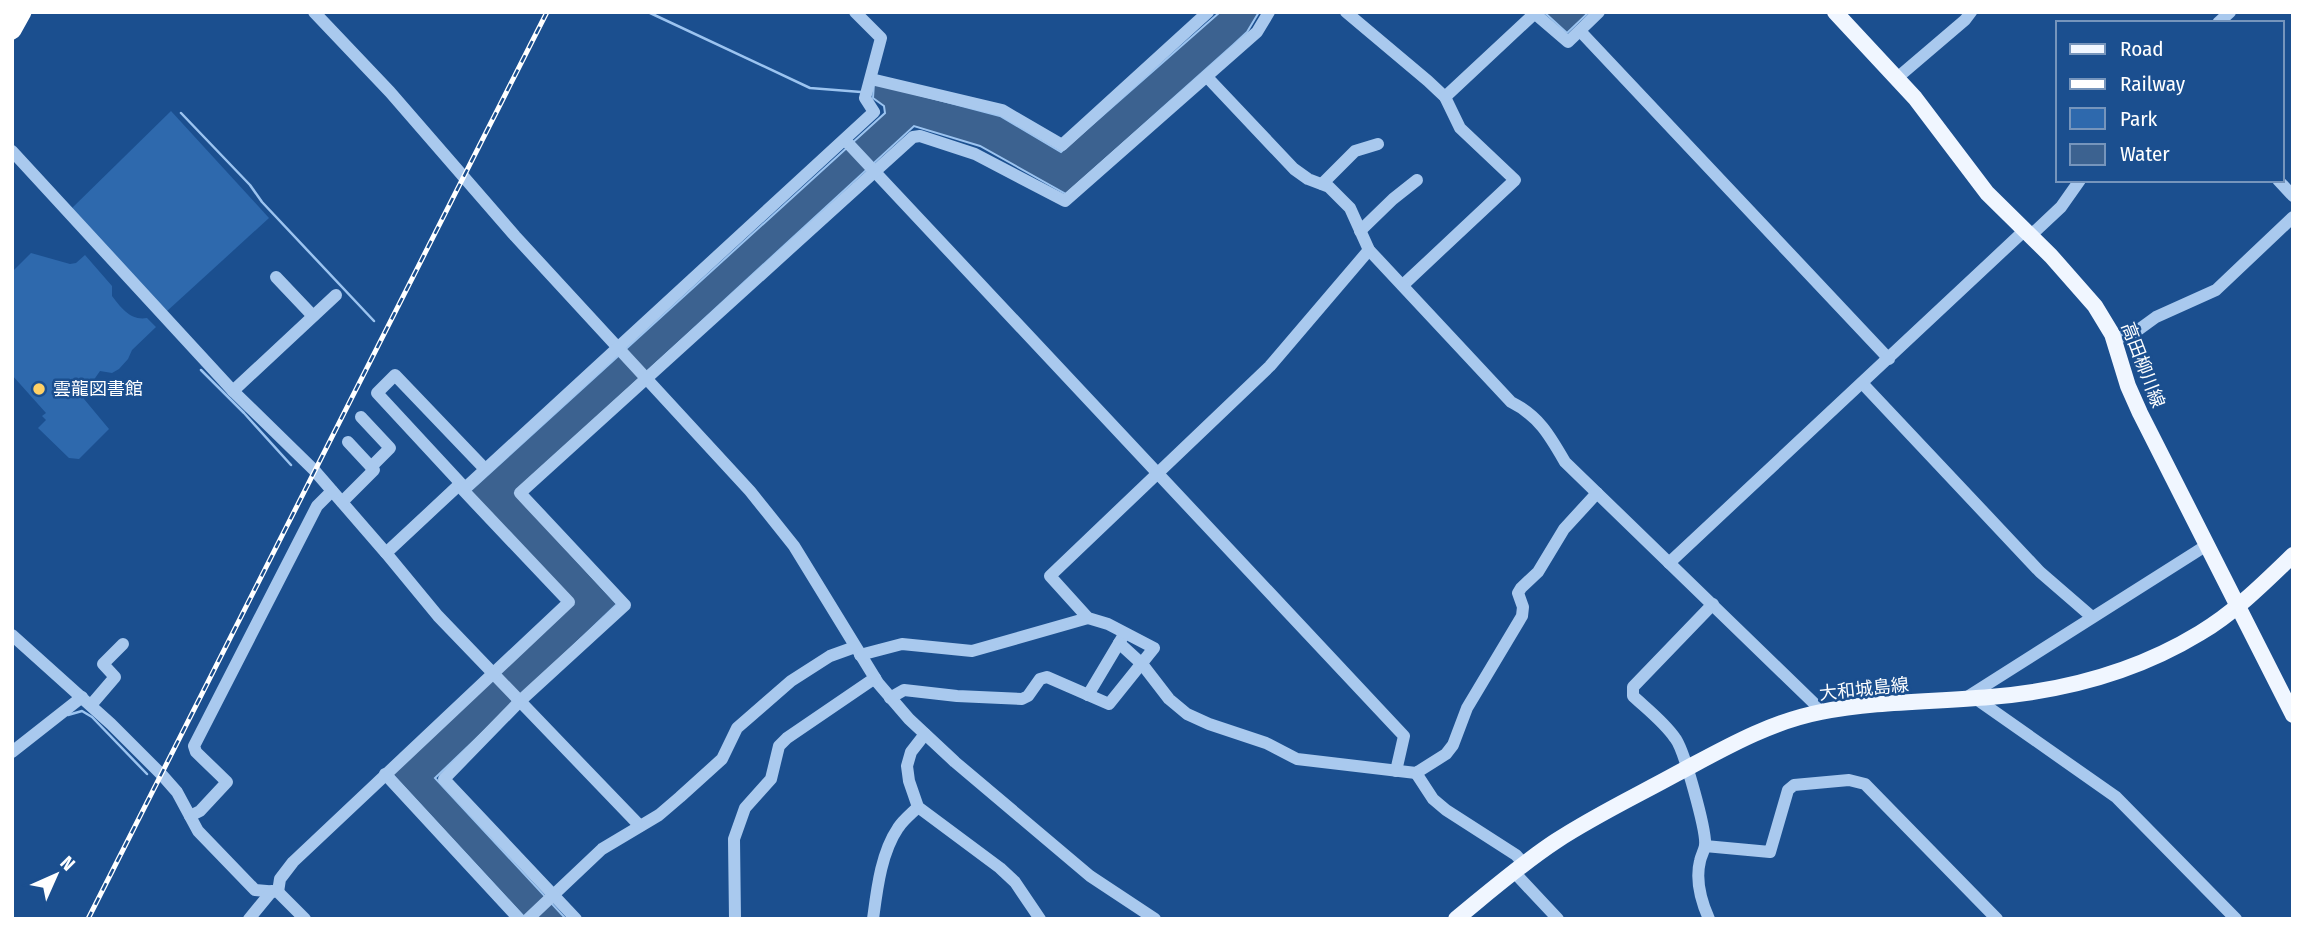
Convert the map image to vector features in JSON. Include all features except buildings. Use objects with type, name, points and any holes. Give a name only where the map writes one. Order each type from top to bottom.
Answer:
[{"type":"highway","points":[[12,30],[22,12]]},
{"type":"main road","name":"高田柳川線","points":[[1835,12],[1915,98],[1987,193],[2051,256],[2105,320],[2140,413],[2293,715]]},
{"type":"main road","name":"大和城島線","points":[[1456,919],[1558,840],[1758,731],[1822,712],[2039,691],[2104,677],[2168,651],[2202,632],[2238,606],[2293,555]]},
{"type":"street","points":[[314,12],[390,92],[464,179],[750,491],[794,546],[890,698],[925,734],[1090,876],[1155,919]]},
{"type":"street","points":[[386,553],[485,469],[874,112],[865,98],[881,38],[855,12]]},
{"type":"street","points":[[871,79],[1002,110],[1062,145],[1208,12]]},
{"type":"street","points":[[576,919],[444,779],[519,702],[625,605],[520,493],[913,137],[920,136],[975,154],[1065,201],[1257,32],[1269,12]]},
{"type":"street","points":[[1346,12],[1429,80],[1445,97],[1460,128],[1515,180],[1403,285]]},
{"type":"street","points":[[1445,97],[1534,13],[1567,42],[1599,12]]},
{"type":"street","points":[[1896,78],[1952,32],[1971,12]]},
{"type":"street","points":[[1580,30],[1889,359]]},
{"type":"street","points":[[1207,77],[1293,169],[1329,187],[1350,208],[1370,250],[1511,402],[1526,409],[1543,424],[1565,462],[1822,712]]},
{"type":"street","points":[[845,140],[1404,736],[1396,771]]},
{"type":"street","points":[[1322,184],[1356,151],[1378,144]]},
{"type":"street","points":[[12,151],[233,391],[332,491],[438,616],[640,826]]},
{"type":"street","points":[[1360,231],[1393,198],[1418,180]]},
{"type":"street","points":[[1670,563],[1862,383],[2028,233],[2061,207],[2079,182]]},
{"type":"street","points":[[2280,182],[2293,196]]},
{"type":"street","points":[[2114,339],[2133,333],[2156,317],[2216,290],[2293,217]]},
{"type":"street","points":[[1370,250],[1270,366],[1050,576],[1088,618],[1108,624],[1169,699],[1187,714],[1266,743],[1297,759],[1416,773],[1446,754],[1453,745],[1467,708],[1522,616],[1524,607],[1518,593],[1538,572],[1563,528],[1597,493]]},
{"type":"street","points":[[276,277],[313,316]]},
{"type":"street","points":[[233,391],[336,295]]},
{"type":"street","points":[[249,919],[275,891],[293,862],[569,602],[377,393],[395,375],[485,469]]},
{"type":"street","points":[[1862,383],[2040,572],[2092,617]]},
{"type":"street","points":[[361,417],[390,448],[371,467]]},
{"type":"street","points":[[342,502],[374,470],[348,442]]},
{"type":"street","points":[[190,816],[200,811],[227,782],[196,752],[194,746],[317,506],[332,491]]},
{"type":"street","points":[[2207,545],[1969,699],[2116,797],[2236,919]]},
{"type":"street","points":[[1709,919],[1698,881],[1699,863],[1705,846],[1704,830],[1687,768],[1677,739],[1633,696],[1633,687],[1713,604]]},
{"type":"street","points":[[528,919],[602,849],[659,815],[722,759],[737,729],[790,681],[830,656],[902,644],[972,651],[1088,618]]},
{"type":"street","points":[[12,635],[86,701],[162,775],[177,792],[198,831],[255,890],[275,891],[305,919]]},
{"type":"street","points":[[890,698],[904,690],[1021,699],[1028,696],[1040,679],[1047,677],[1109,704],[1154,648],[1122,638]]},
{"type":"street","points":[[1088,695],[1122,638]]},
{"type":"street","points":[[12,752],[86,701],[115,677],[103,664],[123,644]]},
{"type":"street","points":[[735,919],[734,839],[745,808],[771,779],[779,746],[787,737],[875,678]]},
{"type":"street","points":[[925,734],[911,752],[907,766],[918,807],[1000,868],[1021,890],[1040,919]]},
{"type":"street","points":[[1416,773],[1433,799],[1446,810],[1516,855],[1519,868],[1558,919]]},
{"type":"street","points":[[386,774],[519,919]]},
{"type":"street","points":[[1705,846],[1770,852],[1788,790],[1794,785],[1849,780],[1865,784],[1997,919]]},
{"type":"street","points":[[873,919],[880,877],[893,838],[918,807]]},
{"type":"green space","points":[[171,111],[269,218],[166,312],[70,210]]},
{"type":"green space","points":[[31,253],[70,264],[76,263],[85,255],[112,286],[112,296],[123,309],[136,318],[147,318],[156,327],[132,350],[119,369],[112,373],[100,371],[84,394],[84,399],[109,429],[79,459],[69,458],[38,428],[46,420],[42,416],[46,413],[12,375],[12,272]]},
{"type":"water","points":[[1220,12],[1259,12],[1247,32],[1066,194],[980,146],[914,126],[515,493],[617,604],[435,778],[566,919],[526,919],[392,774],[573,604],[470,491],[885,113],[884,106],[873,98],[874,83],[1000,116],[1061,152]]},
{"type":"water","points":[[1544,12],[1589,12],[1567,33]]},
{"type":"waterway","points":[[648,12],[810,88],[861,92]]},
{"type":"waterway","points":[[181,113],[374,321]]},
{"type":"waterway","points":[[201,370],[291,465]]},
{"type":"waterway","points":[[68,715],[82,711],[92,717],[147,774]]},
{"type":"railway","points":[[88,919],[547,12]]},
{"type":"place","name":"雲龍図書館","points":[[39,389]]}]
